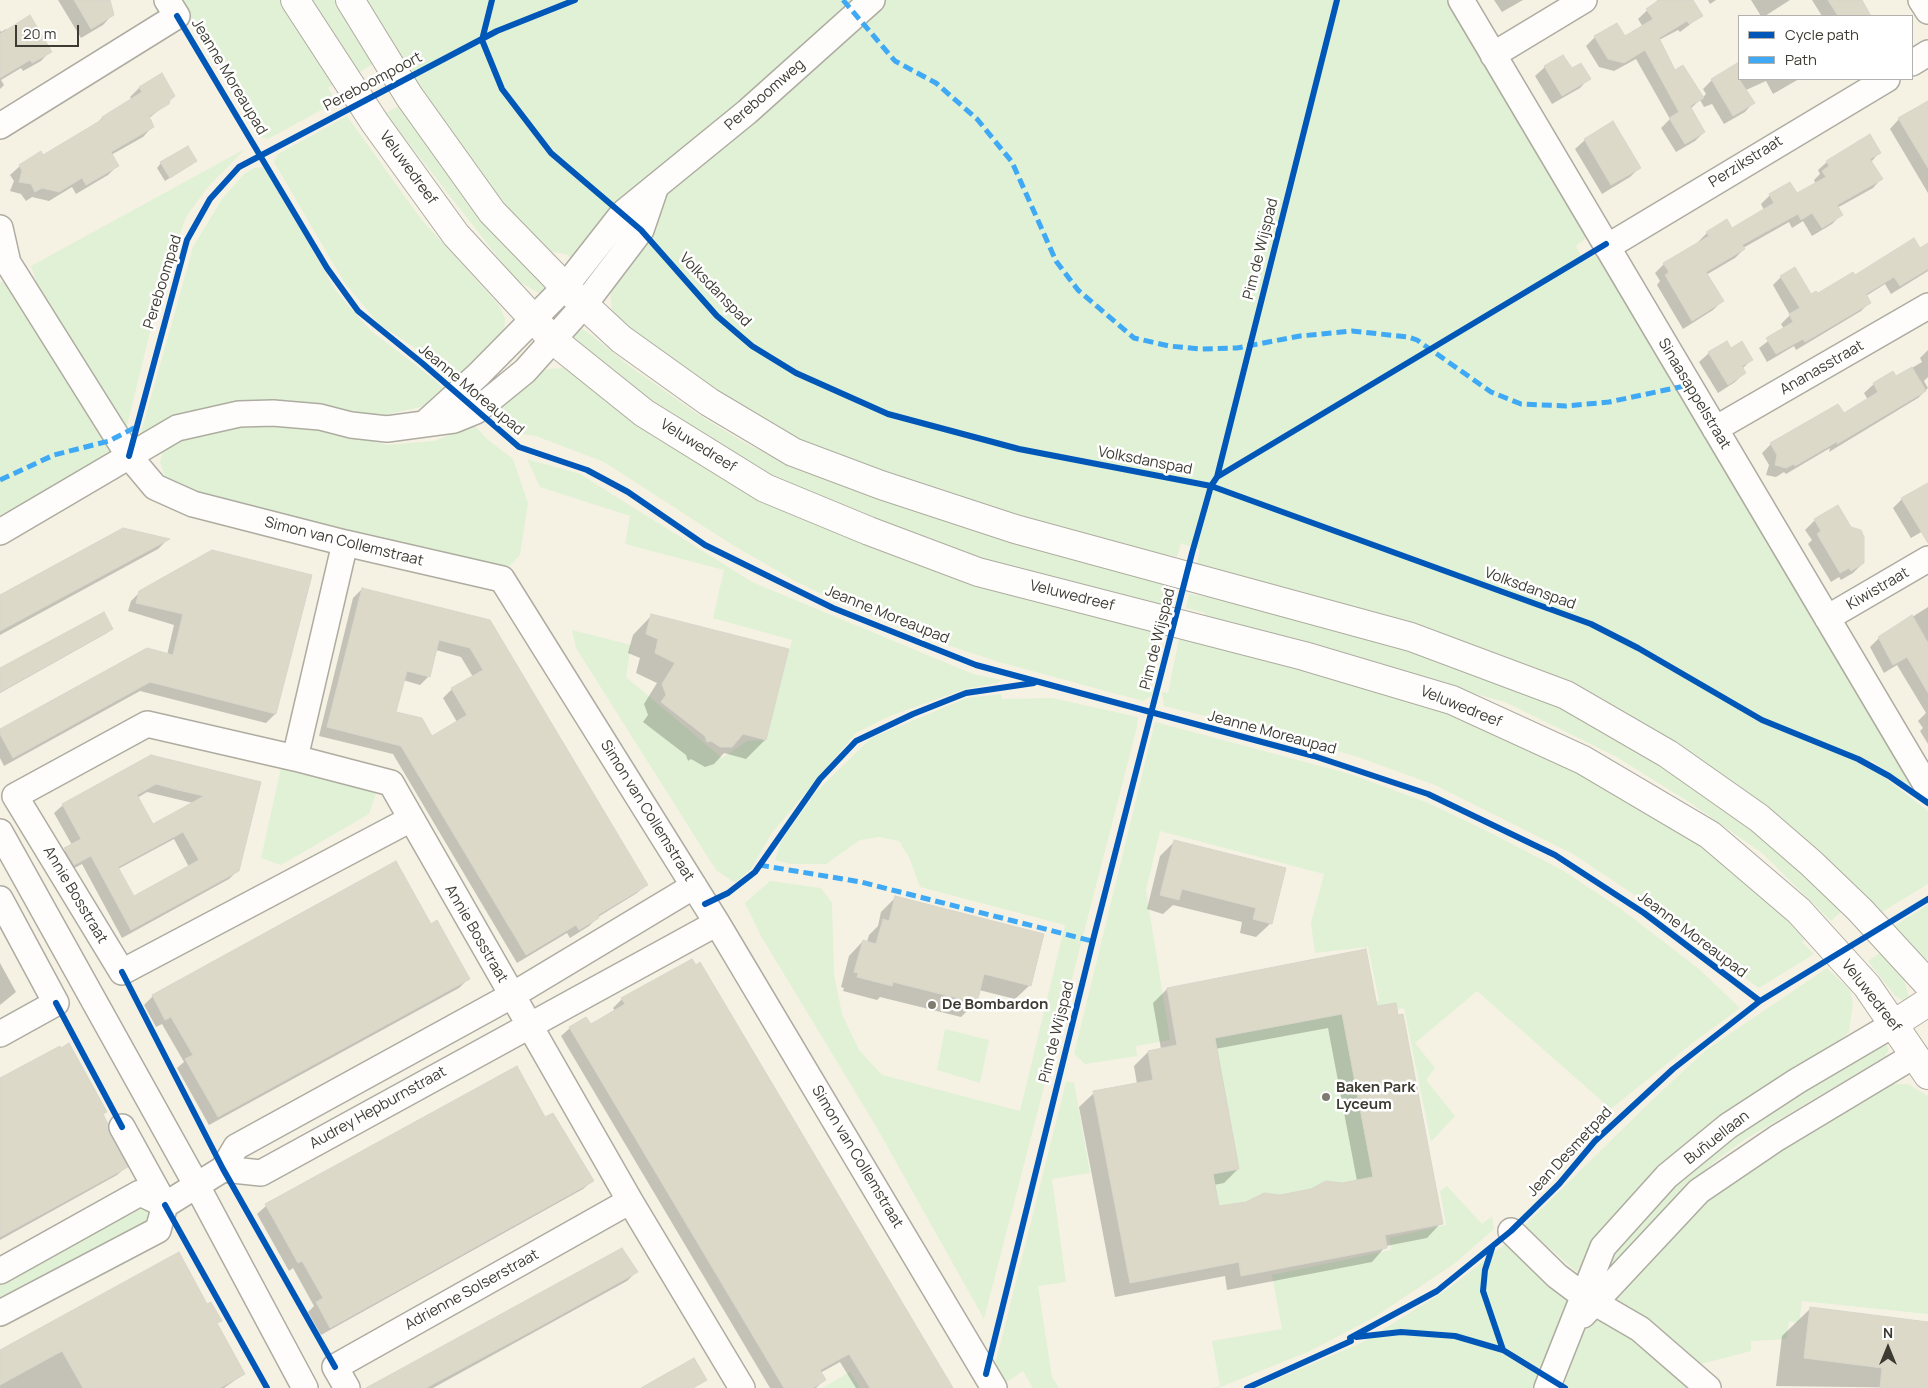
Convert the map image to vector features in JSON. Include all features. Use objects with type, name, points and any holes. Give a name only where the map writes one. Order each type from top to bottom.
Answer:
[{"type":"main road","name":"Veluwedreef","points":[[295,0],[375,123],[456,235],[553,340],[644,413],[766,488],[869,531],[978,572],[1304,656],[1452,700],[1583,760],[1710,835],[1799,911],[1854,971],[1894,1024],[1924,1059]]},
{"type":"main road","points":[[350,0],[409,96],[492,212],[575,296],[621,339],[709,402],[793,452],[882,485],[1015,529],[1168,572],[1308,607],[1410,637],[1566,695],[1668,754],[1759,818],[1811,863],[1860,910],[1928,984]]},
{"type":"main road","points":[[1894,1024],[1928,1002]]},
{"type":"street","name":"Pereboomweg","points":[[0,532],[178,428],[240,414],[272,413],[320,417],[351,425],[388,429],[454,420],[476,411],[526,371],[553,340],[575,296],[641,230],[656,186],[747,112],[872,0]]},
{"type":"street","name":"Sinaasappelstraat","points":[[1461,0],[1928,788]]},
{"type":"street","points":[[1493,55],[1584,0]]},
{"type":"street","points":[[1921,0],[1928,12]]},
{"type":"street","points":[[0,126],[172,8]]},
{"type":"street","points":[[1913,62],[1928,53]]},
{"type":"street","name":"Perzikstraat","points":[[1607,247],[1885,80]]},
{"type":"street","name":"Simon van Collemstraat","points":[[0,228],[4,260],[129,456],[155,487],[193,504],[502,580],[694,886],[994,1388]]},
{"type":"street","points":[[424,424],[478,375],[533,320],[575,296]]},
{"type":"street","name":"Ananasstraat","points":[[1715,430],[1928,306]]},
{"type":"street","points":[[295,758],[346,543]]},
{"type":"street","name":"Kiwistraat","points":[[1827,618],[1928,559]]},
{"type":"street","name":"Annie Bosstraat","points":[[411,819],[122,972],[15,796],[147,724],[295,758],[391,783],[511,996]]},
{"type":"street","points":[[0,832],[197,1186],[305,1388]]},
{"type":"street","points":[[0,1313],[158,1230],[165,1205],[223,1169],[236,1146],[511,996],[694,886]]},
{"type":"street","points":[[0,899],[56,1003],[0,1034]]},
{"type":"street","name":"Audrey Hepburnstraat","points":[[223,1169],[261,1173],[716,923]]},
{"type":"street","points":[[511,996],[630,1201],[742,1388]]},
{"type":"street","name":"Buñuellaan","points":[[1590,1299],[1603,1247],[1667,1176],[1728,1126],[1797,1081],[1894,1024]]},
{"type":"street","name":"Buñuellaan","points":[[1547,1388],[1574,1324],[1590,1299],[1699,1191],[1778,1138],[1924,1059]]},
{"type":"street","points":[[122,1127],[165,1205]]},
{"type":"street","points":[[0,1271],[140,1193],[165,1205]]},
{"type":"street","name":"Adrienne Solserstraat","points":[[347,1388],[335,1367],[630,1201]]},
{"type":"street","points":[[1511,1231],[1557,1276],[1590,1299],[1640,1329],[1708,1388]]},
{"type":"green space","points":[[177,0],[282,0],[333,85],[328,88],[336,102],[268,139],[259,137]]},
{"type":"green space","points":[[303,0],[334,0],[373,64],[358,73]]},
{"type":"green space","points":[[360,0],[1451,0],[1590,235],[1576,246],[1584,261],[1600,252],[1922,794],[1869,759],[1876,771],[1928,811],[1928,884],[1882,912],[1869,898],[1863,902],[1697,760],[1217,569],[1197,564],[1200,550],[1181,543],[1177,557],[1170,555],[1168,561],[1029,522],[852,462],[801,440],[695,378],[620,322],[612,313],[610,289],[584,290],[585,282],[591,274],[566,254],[545,251],[469,167],[408,67],[403,70]]},
{"type":"green space","points":[[402,105],[547,287],[544,292],[539,293],[515,279],[385,113]]},
{"type":"green space","points":[[347,116],[421,219],[498,304],[505,318],[504,335],[458,380],[448,376],[415,348],[379,324],[344,282],[274,162],[278,154]]},
{"type":"green space","points":[[245,149],[208,187],[186,217],[161,287],[125,434],[43,299],[31,266]]},
{"type":"green space","points":[[264,167],[335,289],[371,331],[435,380],[442,388],[441,397],[430,405],[385,415],[347,413],[312,406],[139,440],[193,247],[222,199],[244,174],[254,168]]},
{"type":"green space","points":[[5,280],[116,453],[0,515],[0,283]]},
{"type":"green space","points":[[574,328],[581,328],[590,334],[628,365],[699,415],[745,443],[785,463],[1163,580],[1161,584],[1168,587],[1164,604],[1157,603],[1156,607],[973,557],[905,533],[745,465],[646,401],[572,338],[571,331]]},
{"type":"green space","points":[[564,368],[695,457],[1158,632],[1146,686],[1153,688],[1152,696],[1143,701],[999,662],[914,634],[849,607],[795,581],[731,544],[604,462],[536,436],[512,433],[490,414],[535,374],[547,369]]},
{"type":"green space","points":[[240,423],[311,424],[348,436],[388,445],[434,441],[473,424],[487,439],[513,459],[528,503],[520,555],[505,570],[194,491],[166,481],[160,462],[164,448],[170,443],[212,429]]},
{"type":"green space","points":[[527,459],[580,474],[752,582],[973,674],[1002,680],[997,683],[965,689],[890,716],[856,733],[771,834],[751,869],[735,883],[716,870],[576,648],[572,630],[631,645],[626,677],[722,758],[747,741],[766,740],[792,640],[713,618],[724,570],[625,544],[630,516],[540,487]]},
{"type":"green space","points":[[1211,592],[1405,645],[1532,694],[1578,716],[1719,800],[1844,909],[1831,921],[1762,853],[1689,802],[1615,756],[1505,702],[1204,619],[1205,613],[1186,608],[1189,594],[1209,597]]},
{"type":"green space","points":[[1179,638],[1201,639],[1449,710],[1540,750],[1668,822],[1719,860],[1808,936],[1802,942],[1814,954],[1759,988],[1633,894],[1573,854],[1435,785],[1358,757],[1267,731],[1164,706],[1162,692],[1168,693]]},
{"type":"green space","points":[[1001,694],[1002,699],[1052,698],[1138,717],[1137,727],[984,1319],[877,1128],[761,936],[745,903],[770,881],[821,888],[832,903],[834,974],[842,1014],[859,1050],[882,1075],[1020,1111],[1065,925],[920,887],[909,857],[899,841],[879,837],[860,840],[826,864],[791,864],[775,860],[781,842],[815,793],[871,738],[967,698]]},
{"type":"green space","points":[[1155,722],[1350,774],[1426,802],[1491,833],[1562,870],[1621,909],[1699,969],[1740,1008],[1695,1041],[1611,1109],[1477,991],[1415,1043],[1435,1068],[1426,1080],[1455,1116],[1431,1142],[1404,1008],[1368,1015],[1373,1177],[1342,1183],[1325,1182],[1311,1189],[1280,1195],[1264,1193],[1249,1201],[1219,1206],[1213,1174],[1238,1169],[1206,1037],[1379,1001],[1368,947],[1315,953],[1311,923],[1324,874],[1160,831],[1146,890],[1170,1040],[1136,1046],[1137,1056],[1085,1064],[1074,1054]]},
{"type":"green space","points":[[281,768],[377,791],[369,814],[281,865],[261,858]]},
{"type":"green space","points":[[1928,905],[1928,960],[1923,958],[1894,926]]},
{"type":"green space","points":[[1882,952],[1903,976],[1910,1001],[1907,1003],[1895,996],[1868,961]]},
{"type":"green space","points":[[1827,968],[1850,990],[1853,1003],[1849,1032],[1589,1256],[1578,1273],[1524,1226],[1649,1103],[1706,1050]]},
{"type":"green space","points":[[945,1029],[989,1040],[980,1083],[937,1070]]},
{"type":"green space","points":[[1884,1041],[1889,1049],[1885,1057],[1744,1140],[1713,1163],[1683,1190],[1613,1265],[1607,1270],[1603,1267],[1647,1208],[1732,1130]]},
{"type":"green space","points":[[1066,1082],[1074,1082],[1090,1173],[1052,1179],[1066,1282],[1038,1286],[1052,1377],[1059,1388],[1033,1388],[1023,1371],[1005,1383],[995,1365]]},
{"type":"green space","points":[[1889,1084],[1908,1084],[1928,1096],[1928,1314],[1802,1301],[1799,1323],[1789,1321],[1787,1339],[1751,1341],[1751,1351],[1701,1364],[1674,1340],[1611,1297],[1660,1238],[1767,1153]]},
{"type":"green space","points":[[1447,1186],[1482,1224],[1492,1216],[1494,1229],[1454,1264],[1373,1318],[1310,1351],[1218,1388],[1210,1388],[1220,1386],[1212,1341],[1282,1329],[1272,1275],[1391,1250],[1389,1238],[1446,1225],[1440,1191]]},
{"type":"green space","points":[[140,1201],[157,1217],[0,1306],[0,1278]]},
{"type":"green space","points":[[1505,1244],[1574,1298],[1708,1375],[1720,1388],[1256,1388],[1363,1342],[1448,1289]]},
{"type":"green space","points":[[850,1372],[860,1388],[822,1388]]},
{"type":"building","points":[[74,0],[110,0],[114,15],[91,29]]},
{"type":"building","points":[[1659,0],[1693,0],[1703,16],[1689,24],[1687,21],[1659,38],[1675,70],[1683,65],[1704,98],[1690,106],[1705,132],[1685,144],[1669,118],[1679,112],[1645,50],[1624,63],[1608,59],[1594,36],[1617,23],[1625,36],[1653,19],[1646,9]]},
{"type":"building","points":[[1828,0],[1862,0],[1870,15],[1837,15]]},
{"type":"building","points":[[30,15],[52,52],[32,63],[30,60],[0,78],[0,34]]},
{"type":"building","points":[[1563,55],[1572,68],[1581,63],[1591,79],[1562,96],[1544,66]]},
{"type":"building","points":[[1738,63],[1738,80],[1755,103],[1733,116],[1711,79]]},
{"type":"building","points":[[162,73],[175,96],[170,100],[169,104],[149,116],[154,127],[111,152],[119,166],[86,185],[82,178],[59,192],[42,188],[35,192],[31,184],[19,182],[22,171],[19,165],[41,151],[43,155],[103,119],[102,117],[142,92],[139,87]]},
{"type":"building","points":[[1928,101],[1928,168],[1898,118]]},
{"type":"building","points":[[1613,121],[1641,168],[1611,185],[1584,139]]},
{"type":"building","points":[[1870,134],[1881,153],[1870,159],[1883,179],[1837,205],[1843,215],[1822,228],[1812,213],[1801,220],[1798,214],[1742,245],[1745,249],[1706,272],[1724,301],[1692,321],[1665,275],[1669,272],[1663,263],[1709,236],[1706,232],[1727,219],[1732,228],[1774,203],[1769,194],[1790,182],[1797,193],[1826,177],[1822,171],[1829,166],[1826,161]]},
{"type":"building","points":[[188,146],[197,161],[170,178],[160,162]]},
{"type":"building","points":[[1914,238],[1920,248],[1928,243],[1928,269],[1900,286],[1894,277],[1866,294],[1871,303],[1805,342],[1803,339],[1776,354],[1766,338],[1793,322],[1789,314],[1800,308],[1780,276],[1795,267],[1811,294],[1816,291],[1818,293],[1853,272],[1855,275]]},
{"type":"building","points":[[1727,341],[1731,348],[1742,341],[1753,360],[1742,366],[1746,373],[1728,385],[1708,352]]},
{"type":"building","points":[[1912,367],[1926,391],[1837,444],[1838,441],[1795,466],[1794,464],[1786,468],[1775,465],[1777,455],[1770,443],[1838,404],[1844,413],[1878,392],[1873,383],[1893,371],[1896,376]]},
{"type":"building","points":[[1928,483],[1928,543],[1901,498]]},
{"type":"building","points":[[1838,505],[1851,527],[1861,530],[1864,537],[1864,563],[1851,571],[1849,568],[1840,573],[1817,534],[1821,531],[1814,519]]},
{"type":"building","points":[[123,528],[170,539],[0,631],[0,595]]},
{"type":"building","points":[[212,550],[312,575],[276,714],[150,682],[13,758],[0,734],[0,729],[147,648],[173,655],[183,614],[136,603],[139,591]]},
{"type":"building","points":[[362,588],[490,620],[648,885],[598,915],[599,918],[579,930],[576,925],[526,955],[401,746],[327,727]],"holes":[[[439,640],[470,648],[483,670],[451,688],[467,715],[432,736],[422,718],[396,712],[407,671],[430,677]]]},
{"type":"building","points":[[104,612],[113,629],[0,692],[0,668]]},
{"type":"building","points":[[651,614],[789,649],[766,740],[743,734],[732,747],[720,747],[711,741],[707,742],[705,736],[661,702],[666,695],[662,684],[675,663],[655,653],[658,639],[646,634]]},
{"type":"building","points":[[1912,615],[1928,643],[1928,693],[1907,657],[1893,665],[1878,637]]},
{"type":"building","points":[[151,755],[261,782],[239,871],[131,930],[91,856],[74,865],[64,848],[81,839],[62,804]],"holes":[[[156,784],[178,790],[204,796],[153,824],[137,795]],[[183,832],[199,860],[134,896],[118,867]]]},
{"type":"building","points":[[1174,840],[1286,868],[1272,924],[1253,919],[1256,908],[1182,889],[1179,900],[1160,895]]},
{"type":"building","points":[[396,861],[431,924],[437,920],[470,979],[218,1117],[185,1059],[193,1055],[171,1017],[165,1020],[152,995]]},
{"type":"building","points":[[895,896],[1044,934],[1031,986],[984,974],[977,1003],[893,982],[892,986],[857,977],[858,973],[854,972],[863,940],[876,944],[883,919],[889,921]]},
{"type":"building","points":[[1366,949],[1377,1006],[1396,1003],[1398,1015],[1403,1014],[1443,1224],[1385,1235],[1387,1248],[1241,1276],[1239,1262],[1130,1283],[1093,1091],[1153,1080],[1148,1051],[1177,1045],[1167,988]],"holes":[[[1342,1014],[1373,1177],[1342,1183],[1326,1181],[1311,1189],[1280,1195],[1264,1193],[1246,1202],[1219,1206],[1213,1174],[1239,1169],[1215,1038]]]},
{"type":"building","points":[[692,959],[696,965],[700,962],[953,1388],[870,1388],[849,1354],[820,1370],[826,1380],[813,1388],[784,1388],[569,1027],[586,1017],[591,1024],[625,1004],[621,998]]},
{"type":"building","points":[[69,1043],[107,1112],[103,1114],[108,1124],[109,1133],[128,1167],[0,1237],[0,1078]]},
{"type":"building","points":[[517,1066],[545,1117],[553,1113],[594,1181],[330,1328],[316,1302],[323,1298],[302,1261],[298,1263],[265,1204]]},
{"type":"building","points":[[622,1248],[638,1272],[537,1328],[426,1388],[366,1388]]},
{"type":"building","points":[[179,1252],[207,1304],[211,1302],[222,1321],[217,1323],[245,1374],[220,1388],[83,1388],[62,1351],[0,1385],[0,1350]]},
{"type":"building","points":[[1810,1307],[1928,1322],[1928,1388],[1880,1388],[1882,1368],[1804,1358]]},
{"type":"building","points":[[694,1358],[707,1380],[693,1388],[641,1388]]},
{"type":"marked path","points":[[843,0],[895,61],[936,83],[977,119],[1012,162],[1056,261],[1078,290],[1134,338],[1169,346],[1200,349],[1237,348],[1300,336],[1352,331],[1408,337],[1417,340],[1491,392],[1521,404],[1566,406],[1609,402],[1689,385]]},
{"type":"marked path","points":[[0,480],[54,455],[109,441],[136,427]]},
{"type":"marked path","points":[[759,865],[861,882],[1092,941]]},
{"type":"cycle path","name":"Volksdanspad","points":[[492,0],[482,40],[502,89],[551,153],[641,230],[717,316],[752,346],[796,373],[888,414],[1019,449],[1211,486],[1591,624],[1638,648],[1762,720],[1858,759],[1889,776],[1928,803]]},
{"type":"cycle path","name":"Pereboompoort","points":[[129,456],[187,240],[210,199],[239,167],[497,31],[575,0]]},
{"type":"cycle path","name":"Pim de Wijspad","points":[[986,1374],[1094,936],[1192,553],[1211,486],[1217,477],[1337,0]]},
{"type":"cycle path","name":"Jeanne Moreaupad","points":[[177,16],[327,268],[358,311],[422,363],[519,447],[587,470],[628,492],[705,545],[833,608],[976,665],[1314,756],[1428,794],[1555,855],[1644,913],[1760,1001]]},
{"type":"cycle path","points":[[1217,477],[1606,244]]},
{"type":"cycle path","points":[[705,904],[728,893],[755,872],[820,779],[856,741],[913,714],[966,693],[1034,683]]},
{"type":"cycle path","name":"Jean Desmetpad","points":[[1247,1388],[1351,1341],[1350,1338],[1437,1291],[1511,1231],[1559,1184],[1595,1141],[1673,1069],[1760,1001],[1928,899]]},
{"type":"cycle path","points":[[122,972],[223,1169],[335,1367]]},
{"type":"cycle path","points":[[56,1003],[122,1127]]},
{"type":"cycle path","points":[[165,1205],[267,1388]]},
{"type":"cycle path","points":[[1492,1248],[1485,1270],[1483,1291],[1503,1350]]},
{"type":"cycle path","points":[[1356,1337],[1401,1332],[1455,1336],[1503,1350],[1565,1388]]},
{"type":"place","name":"De Bombardon","points":[[932,1005]]},
{"type":"place","name":"Baken Park Lyceum","points":[[1326,1097]]}]
